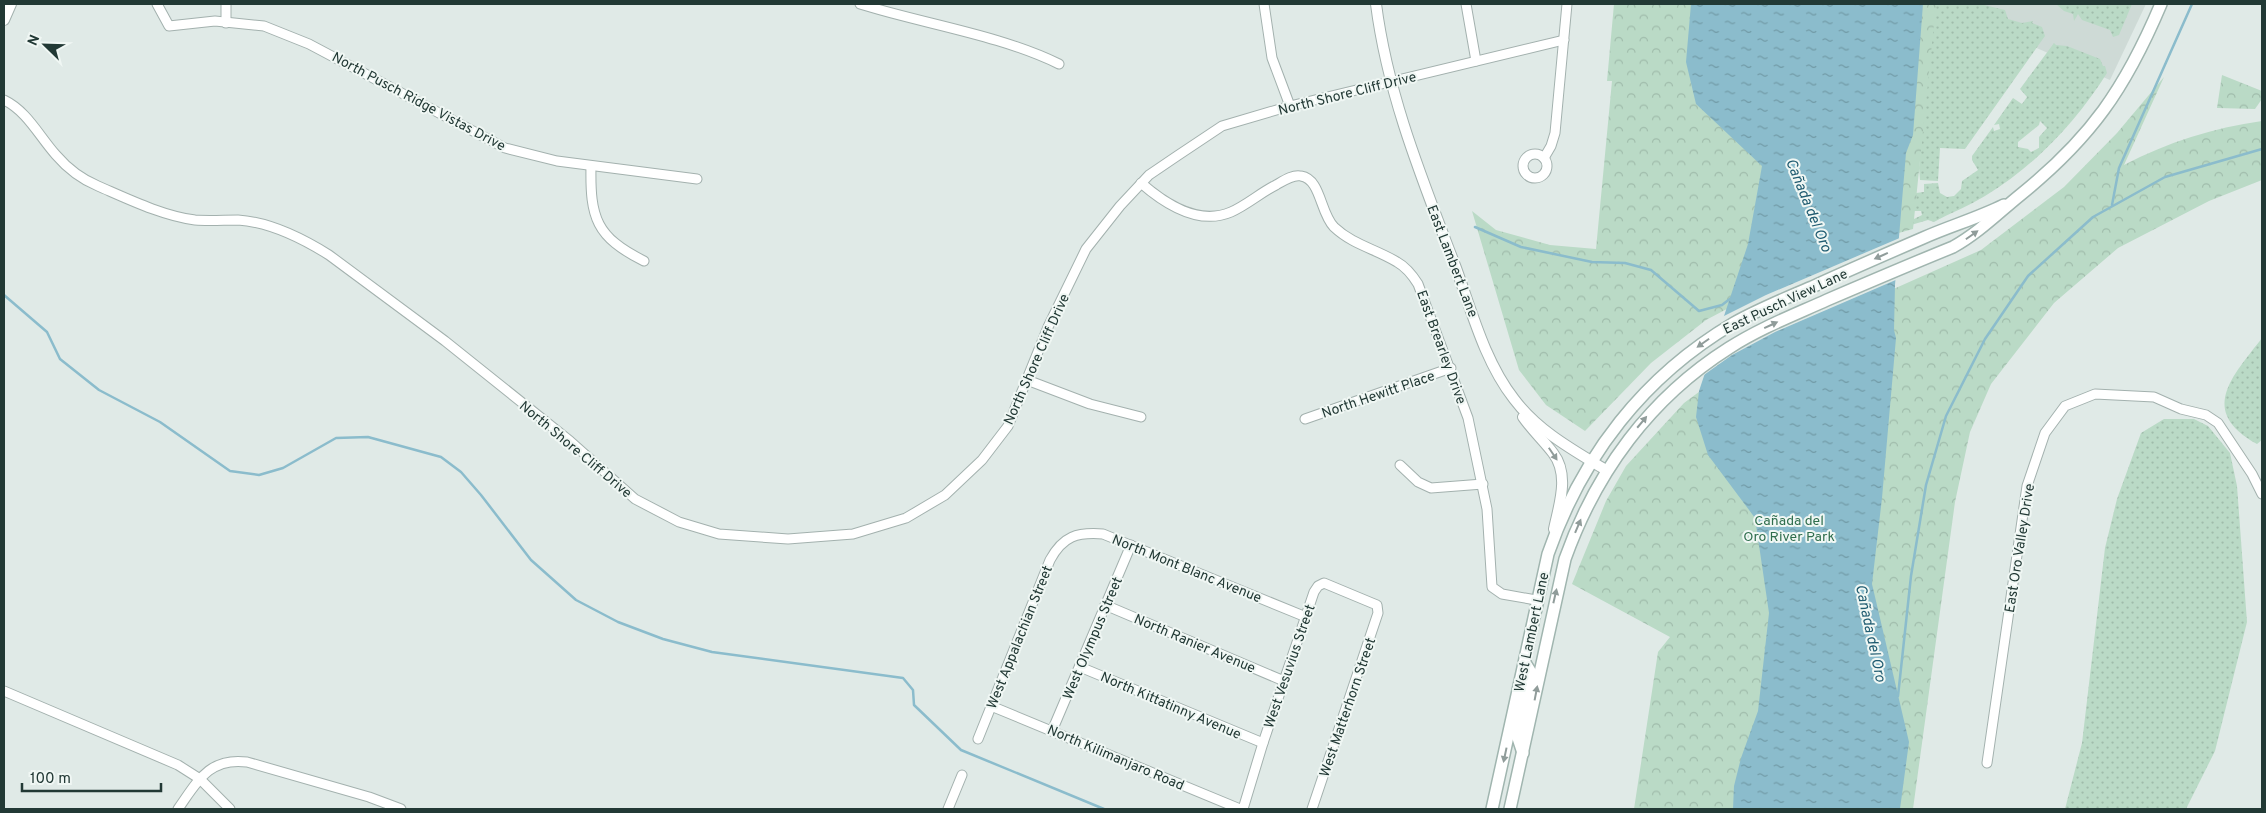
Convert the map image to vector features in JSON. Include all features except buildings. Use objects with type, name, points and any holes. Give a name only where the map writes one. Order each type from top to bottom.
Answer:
[{"type":"main road","name":"East Pusch View Lane","points":[[1609,466],[1643,421],[1666,396],[1693,373],[1727,349],[1773,324],[1968,238],[1989,223],[2056,165],[2102,115],[2126,78],[2161,4]]},
{"type":"main road","name":"East Pusch View Lane","points":[[1591,461],[1605,438],[1637,400],[1660,377],[1717,333],[1758,311],[1925,237],[1974,218],[2018,197]]},
{"type":"main road","name":"West Lambert Lane","points":[[1492,809],[1509,738],[1536,600],[1548,554],[1568,505],[1591,461]]},
{"type":"main road","name":"West Lambert Lane","points":[[1510,809],[1524,755],[1554,603],[1565,559],[1588,504],[1609,466]]},
{"type":"main road","points":[[1524,662],[1530,671],[1518,738],[1524,755]]},
{"type":"street","points":[[4,20],[11,4]]},
{"type":"street","name":"North Pusch Ridge Vistas Drive","points":[[157,4],[168,26],[215,22],[264,26],[309,44],[505,148],[557,161],[697,179]]},
{"type":"street","points":[[226,4],[226,22]]},
{"type":"street","points":[[860,4],[898,16],[1030,50],[1059,64]]},
{"type":"street","points":[[1264,4],[1272,58],[1290,106]]},
{"type":"street","name":"East Lambert Lane","points":[[1376,4],[1390,81],[1408,139],[1479,331],[1499,377],[1515,400],[1547,432],[1591,461],[1609,466]]},
{"type":"street","points":[[1466,4],[1476,61]]},
{"type":"street","points":[[1544,158],[1551,146],[1555,132],[1567,4]]},
{"type":"street","name":"North Shore Cliff Drive","points":[[4,100],[29,119],[55,154],[76,175],[97,186],[164,212],[195,220],[240,220],[269,226],[309,242],[445,341],[570,441],[635,500],[679,522],[719,534],[788,539],[853,534],[906,518],[944,495],[982,460],[1008,426],[1048,327],[1086,249],[1120,206],[1149,175],[1222,126],[1290,106],[1564,40]]},
{"type":"street","points":[[592,166],[590,195],[600,226],[610,240],[623,250],[644,261]]},
{"type":"street","name":"East Brearley Drive","points":[[1141,184],[1161,200],[1188,213],[1208,216],[1229,213],[1286,179],[1298,175],[1307,178],[1317,188],[1321,206],[1334,226],[1356,244],[1398,262],[1418,284],[1451,368],[1468,418],[1483,484],[1491,549],[1490,582],[1492,587],[1502,594],[1536,600]]},
{"type":"street","name":"North Hewitt Place","points":[[1305,419],[1451,368]]},
{"type":"street","points":[[1027,380],[1090,404],[1141,417]]},
{"type":"street","name":"East Oro Valley Drive","points":[[1987,762],[2027,486],[2045,433],[2065,406],[2095,394],[2154,397],[2181,409],[2206,415],[2218,423],[2252,474],[2262,494]]},
{"type":"street","points":[[1515,400],[1524,419],[1553,453],[1561,469],[1562,491],[1548,554]]},
{"type":"street","points":[[1400,466],[1418,482],[1431,488],[1483,484]]},
{"type":"street","name":"North Mont Blanc Avenue","points":[[1067,539],[1083,533],[1103,534],[1306,618]]},
{"type":"street","name":"West Appalachian Street","points":[[978,739],[1050,560],[1060,545],[1067,539]]},
{"type":"street","name":"West Olympus Street","points":[[1052,731],[1131,545]]},
{"type":"street","name":"West Vesuvius Street","points":[[1241,809],[1314,592],[1318,586],[1324,583],[1377,605]]},
{"type":"street","name":"North Ranier Avenue","points":[[1105,605],[1284,681]]},
{"type":"street","name":"West Matterhorn Street","points":[[1312,809],[1376,620],[1378,613],[1377,605]]},
{"type":"street","name":"North Kittatinny Avenue","points":[[1080,667],[1262,743]]},
{"type":"street","points":[[4,691],[178,765],[200,779],[230,809]]},
{"type":"street","name":"North Kilimanjaro Road","points":[[991,706],[1241,809]]},
{"type":"street","points":[[178,809],[200,779],[221,763],[234,760],[247,762],[369,797],[401,809]]},
{"type":"street","points":[[948,809],[962,775]]},
{"type":"shaded area","points":[[1949,4],[2146,4],[2110,80],[1949,10]]},
{"type":"green space","points":[[1614,4],[1936,4],[1913,229],[1888,236],[1742,301],[1706,320],[1651,363],[1585,431],[1546,405],[1519,370],[1472,211],[1496,230],[1550,245],[1596,249],[1612,81],[1607,81]]},
{"type":"green space","points":[[1933,4],[1980,4],[2005,10],[2008,19],[2022,23],[2033,21],[2032,23],[2042,27],[2045,36],[1965,149],[1940,148],[1938,181],[1920,180],[1919,168]]},
{"type":"green space","points":[[2056,4],[2132,4],[2119,35],[2113,37],[2110,30],[2082,20],[2078,14],[2074,21],[2073,14],[2064,11]]},
{"type":"green space","points":[[2054,43],[2100,59],[2107,73],[2068,126],[2021,171],[1985,196],[1934,222],[1928,220],[1911,225],[1912,220],[1922,215],[1921,211],[1914,211],[1916,193],[1924,192],[1924,184],[1938,183],[1940,193],[1947,197],[1954,196],[1961,189],[1962,181],[1978,170],[1972,160],[1972,156],[1993,127],[1994,131],[2000,129],[1999,124],[1994,125],[2013,98],[2022,104],[2027,97],[2020,89]],"holes":[[[2040,121],[2047,128],[2039,137],[2039,148],[2031,152],[2028,149],[2018,147],[2018,142],[2039,125]]]},
{"type":"green space","points":[[2222,75],[2262,91],[2262,99],[2255,109],[2217,108]]},
{"type":"green space","name":"Cañada del Oro River Park","points":[[2164,77],[2124,165],[2157,149],[2191,137],[2262,121],[2262,180],[2209,201],[2118,248],[2054,303],[1991,384],[1970,432],[1955,502],[1913,809],[1634,809],[1658,652],[1670,637],[1572,584],[1606,501],[1626,466],[1684,403],[1734,366],[1797,332],[1981,250],[2064,187],[2117,133]]},
{"type":"green space","points":[[2262,338],[2262,440],[2257,444],[2239,432],[2229,419],[2225,406],[2226,393],[2232,380],[2240,366]]},
{"type":"green space","points":[[2164,419],[2194,419],[2208,426],[2230,453],[2237,486],[2247,622],[2215,751],[2186,809],[2065,809],[2082,743],[2105,548],[2117,499],[2141,433]]},
{"type":"water","name":"Cañada del Oro","points":[[1691,4],[1923,4],[1913,135],[1906,153],[1895,285],[1894,330],[1896,338],[1882,498],[1872,584],[1909,742],[1900,809],[1733,809],[1734,786],[1741,758],[1758,711],[1769,613],[1755,518],[1708,455],[1696,417],[1699,391],[1748,244],[1762,166],[1696,104],[1686,62]]},
{"type":"pier","points":[[1902,237],[1898,279],[1775,332],[1732,355],[1701,377],[1720,318],[1766,295]]},
{"type":"waterway","points":[[2112,205],[2119,168],[2192,4]]},
{"type":"waterway","points":[[1898,696],[1911,576],[1926,485],[1946,416],[1985,339],[2028,276],[2093,217],[2165,177],[2262,149]]},
{"type":"waterway","points":[[1475,227],[1521,247],[1592,262],[1625,263],[1651,270],[1699,311],[1722,305],[1731,298]]},
{"type":"waterway","points":[[4,295],[47,332],[60,359],[99,390],[160,422],[230,471],[259,475],[283,468],[336,438],[368,437],[441,457],[461,472],[531,560],[576,600],[618,622],[663,639],[712,652],[903,678],[913,690],[914,705],[961,750],[1104,809]]}]
